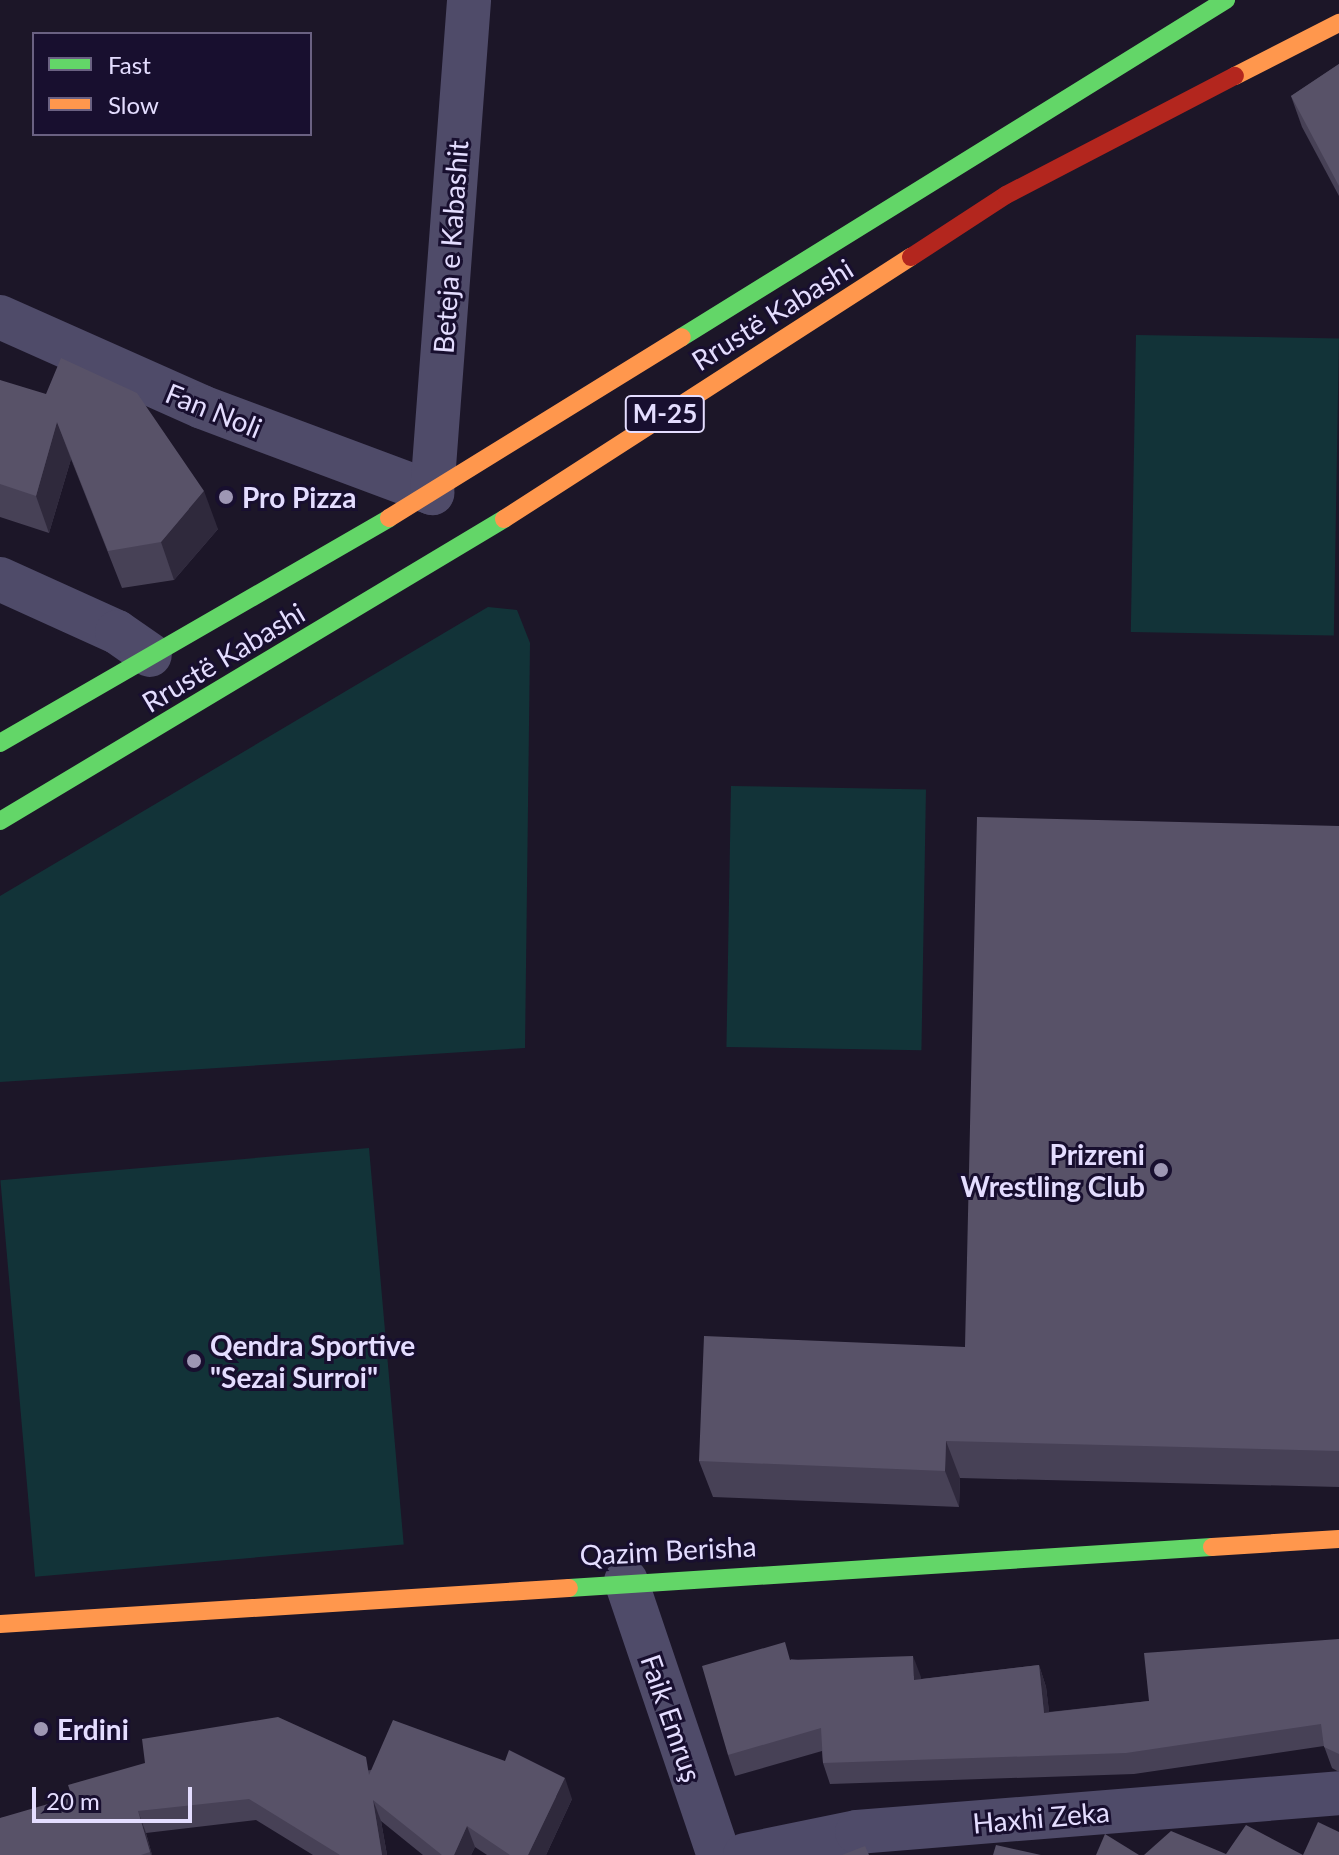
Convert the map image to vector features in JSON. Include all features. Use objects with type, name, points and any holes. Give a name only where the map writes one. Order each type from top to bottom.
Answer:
[{"type":"main road","name":"Rrustë Kabashi","points":[[0,743],[432,493],[1226,0]]},
{"type":"main road","name":"Rrustë Kabashi","points":[[0,821],[465,543],[1006,195],[1339,23]]},
{"type":"main road","name":"Qazim Berisha","points":[[0,1624],[626,1581],[1339,1539]]},
{"type":"street","name":"Beteja e Kabashit","points":[[432,493],[469,0]]},
{"type":"street","name":"Fan Noli","points":[[0,317],[202,407],[432,493]]},
{"type":"street","points":[[432,493],[465,543]]},
{"type":"street","points":[[0,579],[117,632],[150,655]]},
{"type":"street","name":"Faik Emruş","points":[[626,1581],[719,1855]]},
{"type":"street","name":"Haxhi Zeka","points":[[745,1855],[857,1832],[1339,1793]]},
{"type":"green space","points":[[1136,335],[1339,339],[1334,635],[1131,632]]},
{"type":"green space","points":[[488,607],[517,610],[530,643],[525,1048],[0,1082],[0,896]]},
{"type":"green space","points":[[731,786],[926,789],[921,1050],[726,1047]]},
{"type":"green space","name":"Qendra Sportive \"Sezai Surroi\"","points":[[369,1148],[404,1544],[35,1577],[0,1180]]},
{"type":"building","points":[[1339,64],[1339,186],[1291,96]]},
{"type":"building","points":[[61,358],[137,393],[204,491],[161,542],[108,551],[57,422],[36,496],[0,484],[0,380],[46,394]]},
{"type":"building","name":"Prizreni Wrestling Club","points":[[977,817],[1339,826],[1339,1451],[946,1441],[945,1471],[699,1461],[704,1336],[965,1347]]},
{"type":"building","points":[[1339,1639],[1339,1754],[1324,1747],[1321,1724],[1126,1753],[823,1763],[821,1728],[728,1755],[702,1666],[785,1642],[790,1660],[913,1656],[914,1680],[1039,1665],[1044,1713],[1149,1701],[1144,1653]]},
{"type":"building","points":[[278,1717],[366,1757],[369,1775],[393,1720],[505,1761],[509,1750],[565,1778],[528,1855],[510,1855],[467,1826],[454,1855],[442,1855],[373,1800],[382,1855],[340,1855],[249,1799],[138,1811],[150,1852],[141,1855],[0,1855],[0,1818],[72,1797],[68,1785],[145,1763],[142,1739]]},
{"type":"building","points":[[1318,1822],[1339,1832],[1339,1855],[1303,1855]]},
{"type":"building","points":[[1246,1825],[1303,1855],[1144,1855],[1171,1831],[1226,1854]]},
{"type":"building","points":[[1105,1834],[1139,1855],[1096,1855]]},
{"type":"building","points":[[996,1845],[1041,1855],[993,1855]]},
{"type":"building","points":[[865,1846],[869,1855],[842,1855]]},
{"type":"traffic: fast","points":[[682,337],[1226,0]]},
{"type":"traffic: fast","points":[[0,743],[389,518]]},
{"type":"traffic: fast","points":[[0,821],[504,519]]},
{"type":"traffic: fast","points":[[569,1588],[1212,1547]]},
{"type":"traffic: slow","points":[[1235,76],[1339,23]]},
{"type":"traffic: slow","points":[[504,519],[911,257]]},
{"type":"traffic: slow","points":[[389,518],[682,337]]},
{"type":"traffic: slow","points":[[1212,1547],[1339,1539]]},
{"type":"traffic: slow","points":[[0,1624],[569,1588]]},
{"type":"traffic: jam","points":[[911,257],[1006,195],[1235,76]]},
{"type":"place","name":"Pro Pizza","points":[[226,497]]},
{"type":"place","name":"Prizreni Wrestling Club","points":[[1161,1170]]},
{"type":"place","name":"Qendra Sportive \"Sezai Surroi\"","points":[[194,1361]]},
{"type":"place","name":"Erdini","points":[[41,1729]]}]
